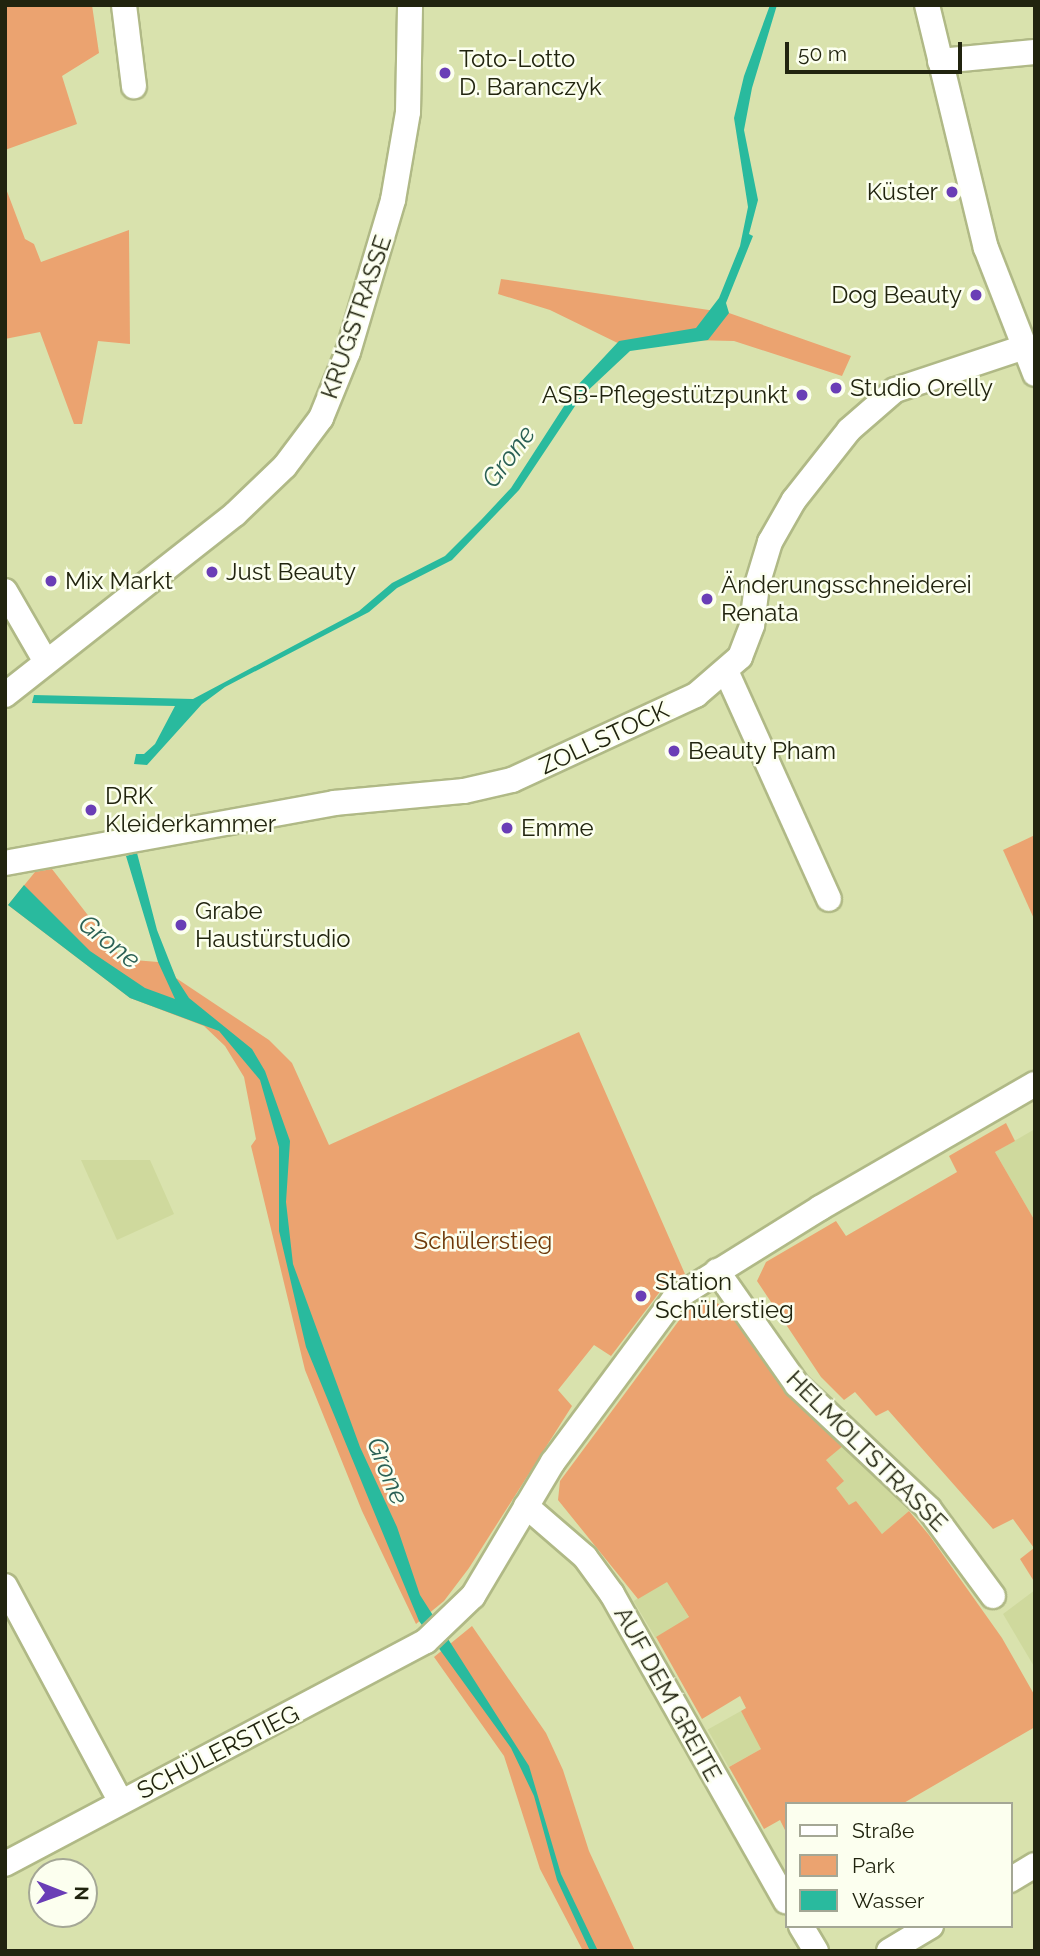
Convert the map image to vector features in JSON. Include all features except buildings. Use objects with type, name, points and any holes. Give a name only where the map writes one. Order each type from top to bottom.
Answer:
[{"type":"street","points":[[124,5],[134,86]]},
{"type":"street","name":"KRUGSTRASSE","points":[[5,695],[235,514],[285,466],[321,418],[348,352],[393,200],[408,112],[410,5]]},
{"type":"street","points":[[927,5],[986,248],[1035,374]]},
{"type":"street","points":[[940,61],[1035,52]]},
{"type":"street","name":"ZOLLSTOCK","points":[[5,863],[334,803],[464,791],[512,780],[695,695],[726,671],[747,645],[757,585],[771,542],[794,500],[849,430],[895,390],[1024,347]]},
{"type":"street","points":[[5,592],[46,662]]},
{"type":"street","points":[[726,671],[829,899]]},
{"type":"street","name":"SCHÜLERSTIEG","points":[[5,1864],[340,1690],[426,1640],[447,1624],[472,1596],[553,1462],[674,1299],[1035,1084]]},
{"type":"street","name":"HELMOLTSTRASSE","points":[[717,1271],[797,1385],[929,1509],[993,1596]]},
{"type":"street","name":"AUF DEM GREITE","points":[[526,1506],[584,1557],[612,1594],[785,1900]]},
{"type":"street","points":[[5,1586],[121,1802]]},
{"type":"street","points":[[1012,1879],[1035,1865]]},
{"type":"street","points":[[801,1928],[816,1951]]},
{"type":"street","points":[[889,1951],[928,1928]]},
{"type":"shaded area","points":[[1035,1129],[1035,1221],[995,1152]]},
{"type":"shaded area","points":[[81,1160],[150,1160],[174,1214],[117,1240]]},
{"type":"shaded area","points":[[844,1445],[909,1511],[882,1534],[856,1501],[850,1506],[835,1488],[826,1459]]},
{"type":"shaded area","points":[[667,1581],[689,1618],[656,1638],[634,1601]]},
{"type":"shaded area","points":[[1035,1590],[1035,1668],[1003,1614]]},
{"type":"shaded area","points":[[741,1711],[762,1749],[729,1767],[708,1729]]},
{"type":"green space","points":[[5,5],[92,5],[99,53],[62,76],[77,124],[5,150]]},
{"type":"green space","points":[[5,186],[25,239],[34,244],[41,262],[129,230],[130,344],[98,341],[82,424],[74,424],[40,332],[5,339]]},
{"type":"green space","points":[[501,279],[729,313],[851,356],[842,376],[734,341],[691,340],[632,350],[550,310],[498,294]]},
{"type":"green space","points":[[1035,835],[1035,921],[1003,850]]},
{"type":"green space","name":"Schülerstieg","points":[[52,869],[122,959],[158,962],[167,958],[176,978],[269,1040],[292,1063],[329,1145],[579,1032],[685,1274],[662,1289],[611,1356],[594,1345],[558,1390],[572,1406],[469,1568],[444,1601],[416,1624],[362,1511],[305,1370],[251,1146],[256,1139],[244,1077],[225,1046],[204,1026],[130,998],[8,905],[35,872]]},
{"type":"green space","points":[[1006,1123],[1015,1141],[995,1152],[1035,1221],[1035,1583],[1020,1559],[1034,1548],[1013,1519],[993,1529],[888,1410],[876,1416],[855,1392],[844,1400],[821,1377],[757,1281],[766,1262],[836,1221],[846,1236],[957,1172],[949,1156]]},
{"type":"green space","points":[[707,1301],[728,1306],[844,1445],[826,1460],[844,1481],[836,1488],[849,1505],[856,1501],[882,1534],[909,1511],[1002,1638],[1035,1696],[1035,1727],[905,1802],[785,1802],[785,1830],[780,1820],[764,1829],[729,1767],[761,1749],[741,1711],[746,1708],[740,1696],[702,1719],[656,1637],[689,1617],[667,1582],[638,1599],[558,1500],[560,1481],[686,1311]]},
{"type":"green space","points":[[472,1626],[546,1733],[563,1770],[589,1851],[635,1951],[583,1951],[540,1869],[504,1756],[434,1657]]},
{"type":"water","points":[[770,5],[777,5],[752,88],[744,130],[758,200],[749,234],[753,236],[726,303],[729,313],[708,340],[630,351],[581,397],[519,490],[452,560],[397,588],[369,612],[225,687],[202,704],[147,765],[134,764],[136,754],[144,754],[155,744],[175,706],[32,703],[34,695],[193,699],[359,611],[392,583],[445,556],[482,519],[511,488],[577,386],[619,341],[696,328],[719,298],[740,246],[748,207],[734,118],[744,76]]},
{"type":"water","points":[[137,853],[157,930],[176,978],[189,998],[252,1049],[265,1071],[290,1141],[286,1202],[293,1264],[360,1447],[397,1527],[420,1595],[529,1766],[561,1874],[598,1951],[590,1951],[557,1880],[534,1796],[511,1748],[419,1621],[306,1347],[279,1231],[279,1147],[260,1080],[219,1031],[130,998],[8,905],[24,885],[90,951],[145,988],[175,999],[158,962],[126,856]]},
{"type":"place","name":"Toto-Lotto D. Baranczyk","points":[[445,73]]},
{"type":"place","name":"Küster","points":[[952,192]]},
{"type":"place","name":"Dog Beauty","points":[[976,295]]},
{"type":"place","name":"Studio Orelly","points":[[836,388]]},
{"type":"place","name":"ASB-Pflegestützpunkt","points":[[802,395]]},
{"type":"place","name":"Just Beauty","points":[[212,572]]},
{"type":"place","name":"Mix Markt","points":[[51,581]]},
{"type":"place","name":"Änderungsschneiderei Renata","points":[[707,599]]},
{"type":"place","name":"Beauty Pham","points":[[674,751]]},
{"type":"place","name":"DRK Kleiderkammer","points":[[91,810]]},
{"type":"place","name":"Emme","points":[[507,828]]},
{"type":"place","name":"Grabe Haustürstudio","points":[[181,925]]},
{"type":"place","name":"Station Schülerstieg","points":[[641,1296]]},
{"type":"water label","name":"Grone","points":[[509,457]]},
{"type":"water label","name":"Grone","points":[[109,942]]},
{"type":"water label","name":"Grone","points":[[387,1471]]}]
